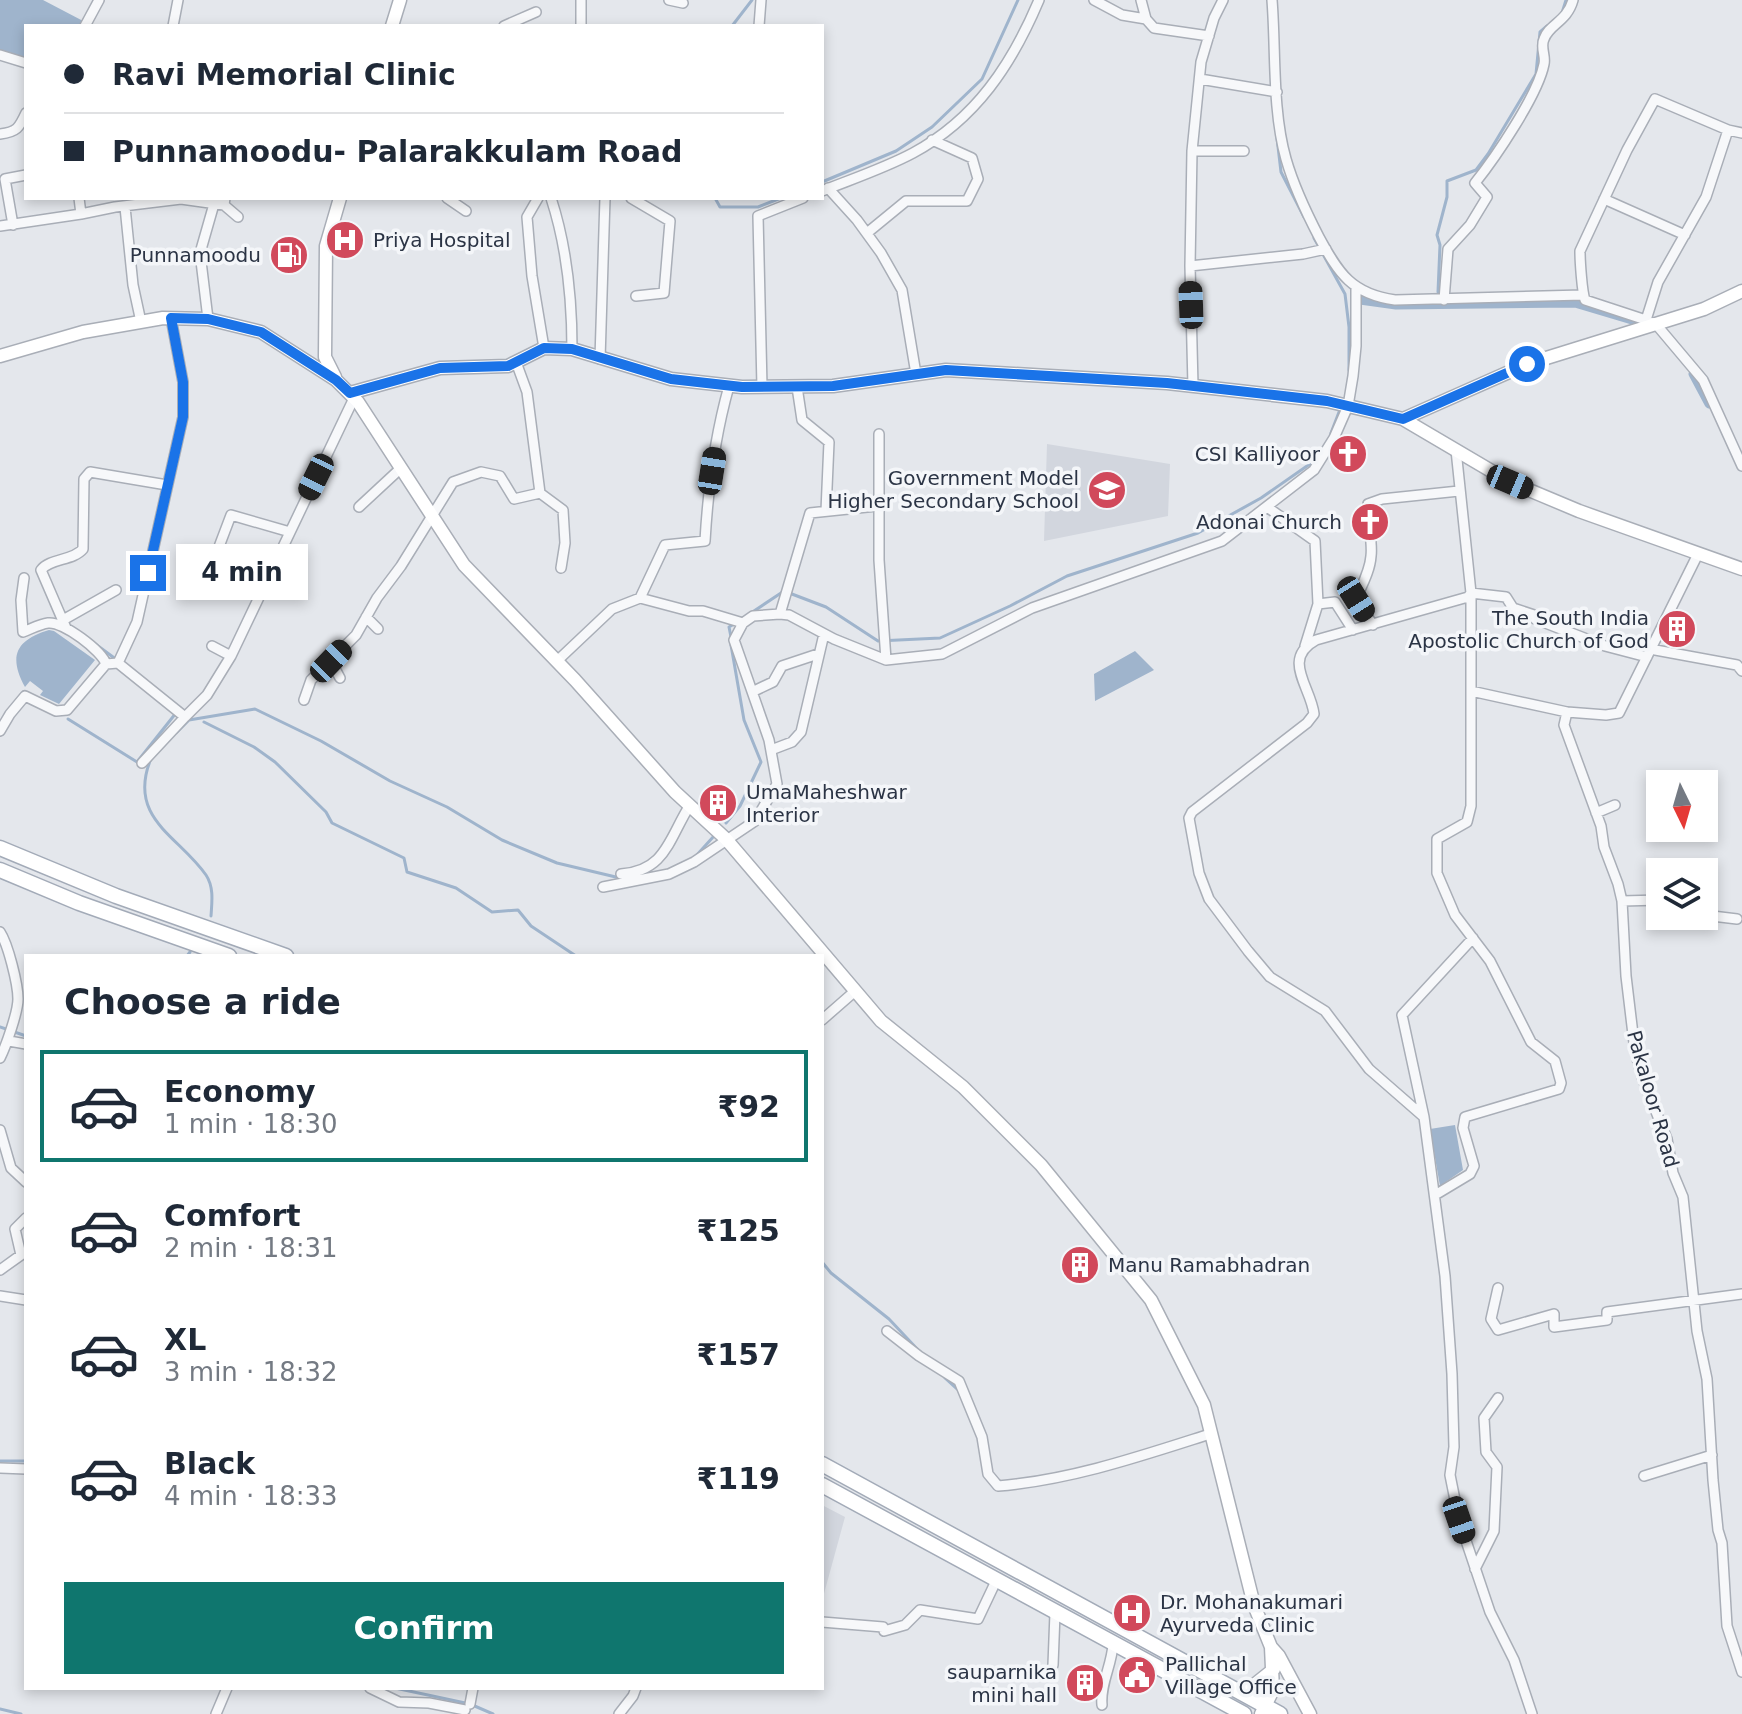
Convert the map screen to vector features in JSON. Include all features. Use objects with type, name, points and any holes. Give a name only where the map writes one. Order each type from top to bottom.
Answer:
[{"type":"main road","points":[[393,24],[400,0]]},
{"type":"main road","points":[[336,380],[325,357],[326,246],[339,200]]},
{"type":"main road","points":[[1403,419],[1527,364],[1650,322],[1704,309],[1742,291]]},
{"type":"main road","points":[[0,356],[83,332],[171,318],[208,319],[261,332],[336,380],[352,396],[464,565],[690,805],[726,839],[822,954]]},
{"type":"main road","points":[[352,396],[440,368],[508,366],[544,348],[572,349],[671,379],[729,386],[833,386],[946,370],[1193,386],[1327,401],[1403,419],[1510,482],[1579,511],[1742,569]]},
{"type":"main road","points":[[0,848],[116,896],[280,954]]},
{"type":"main road","points":[[0,870],[210,953]]},
{"type":"main road","points":[[824,956],[881,1021],[963,1087],[1041,1165],[1151,1300],[1204,1405],[1254,1605],[1271,1647],[1273,1690],[1264,1710]]},
{"type":"main road","points":[[824,1465],[1244,1693],[1264,1710],[1280,1714]]},
{"type":"main road","points":[[824,1486],[1244,1714]]},
{"type":"main road","points":[[1271,1647],[1310,1714]]},
{"type":"main road","points":[[1244,1693],[1274,1669]]},
{"type":"street","points":[[86,24],[99,0]]},
{"type":"street","points":[[173,24],[178,0]]},
{"type":"street","points":[[581,0],[581,24]]},
{"type":"street","points":[[669,0],[683,3]]},
{"type":"street","points":[[759,24],[761,0]]},
{"type":"street","points":[[916,374],[902,290],[867,233],[825,190],[913,153],[975,106],[1003,73],[1026,32],[1039,0]]},
{"type":"street","points":[[1094,0],[1122,15],[1146,19]]},
{"type":"street","points":[[1141,0],[1146,19],[1154,28],[1209,36]]},
{"type":"street","points":[[1193,386],[1190,266],[1192,151],[1201,62],[1214,18],[1223,0]]},
{"type":"street","points":[[1272,0],[1276,92],[1285,156],[1302,206],[1322,250],[1356,289],[1373,297],[1395,300],[1583,295]]},
{"type":"street","points":[[1444,300],[1448,249],[1470,225],[1487,197],[1475,183],[1497,157],[1537,82],[1545,61],[1542,48],[1544,37],[1569,14],[1573,0]]},
{"type":"street","points":[[509,24],[536,12]]},
{"type":"street","points":[[0,55],[24,62]]},
{"type":"street","points":[[1200,79],[1276,92]]},
{"type":"street","points":[[1742,133],[1655,99],[1580,251],[1585,300],[1650,322],[1703,380],[1742,466]]},
{"type":"street","points":[[0,134],[14,132],[21,127],[24,119]]},
{"type":"street","points":[[1650,322],[1658,282],[1706,197],[1728,130]]},
{"type":"street","points":[[867,233],[906,201],[967,201],[978,179],[972,158],[932,140]]},
{"type":"street","points":[[1192,151],[1244,151]]},
{"type":"street","points":[[13,225],[5,179],[24,175]]},
{"type":"street","points":[[1604,199],[1685,235]]},
{"type":"street","points":[[79,200],[81,214]]},
{"type":"street","points":[[0,226],[174,200]]},
{"type":"street","points":[[194,200],[221,202],[238,217]]},
{"type":"street","points":[[450,200],[466,211]]},
{"type":"street","points":[[537,200],[527,217],[532,276],[544,348]]},
{"type":"street","points":[[552,200],[563,235],[572,310],[572,349]]},
{"type":"street","points":[[600,359],[605,200]]},
{"type":"street","points":[[634,200],[670,221],[664,293],[636,296]]},
{"type":"street","points":[[762,387],[758,216],[798,200]]},
{"type":"street","points":[[208,319],[200,253],[221,202]]},
{"type":"street","points":[[125,207],[133,285],[141,322]]},
{"type":"street","points":[[1190,266],[1322,250]]},
{"type":"street","points":[[603,887],[669,874],[694,862],[755,821],[777,784],[754,691],[734,640],[743,623],[753,616],[789,615],[824,634],[886,660],[942,654],[1032,608],[1222,541],[1314,470],[1334,438],[1348,406],[1356,346],[1356,289]]},
{"type":"street","points":[[0,731],[25,696],[56,711],[67,710],[106,664],[120,660],[137,622],[183,417],[183,382],[171,318]]},
{"type":"street","points":[[516,362],[527,392],[540,493],[563,510],[565,543],[561,568]]},
{"type":"street","points":[[640,598],[665,545],[705,541],[707,498],[729,386]]},
{"type":"street","points":[[797,387],[802,420],[829,442],[826,511]]},
{"type":"street","points":[[142,763],[207,695],[231,656],[352,396]]},
{"type":"street","points":[[879,434],[877,506],[886,660]]},
{"type":"street","points":[[1435,1195],[1470,1174],[1474,1166],[1463,1128],[1465,1117],[1545,1095],[1559,1089],[1561,1083],[1555,1061],[1531,1042],[1490,961],[1455,915],[1437,873],[1437,839],[1467,822],[1471,806],[1471,593],[1456,450]]},
{"type":"street","points":[[359,507],[401,468]]},
{"type":"street","points":[[106,664],[102,655],[64,624],[41,568],[77,555],[83,549],[86,474],[90,472],[167,485]]},
{"type":"street","points":[[304,700],[311,680],[356,635],[453,482],[481,472],[500,476],[514,499],[540,493]]},
{"type":"street","points":[[1373,625],[1356,599],[1368,572],[1372,553],[1367,524],[1368,504],[1382,499],[1459,491]]},
{"type":"street","points":[[780,614],[810,513],[877,506]]},
{"type":"street","points":[[1267,507],[1315,541],[1318,604],[1298,665],[1314,714],[1307,723],[1192,812],[1189,818],[1199,873],[1209,899],[1270,977],[1325,1011],[1369,1069],[1424,1117]]},
{"type":"street","points":[[217,552],[231,515],[290,532]]},
{"type":"street","points":[[1471,691],[1567,712],[1619,713],[1698,554]]},
{"type":"street","points":[[24,578],[21,600],[27,627],[50,622],[64,624],[116,590]]},
{"type":"street","points":[[1305,646],[1316,640],[1468,597],[1471,593]]},
{"type":"street","points":[[1471,593],[1506,597],[1513,608],[1537,616],[1535,619],[1605,646],[1737,665],[1742,671]]},
{"type":"street","points":[[557,661],[612,609],[640,598],[743,623]]},
{"type":"street","points":[[1318,604],[1335,602],[1353,630]]},
{"type":"street","points":[[366,617],[378,629]]},
{"type":"street","points":[[771,750],[792,742],[801,732],[824,634]]},
{"type":"street","points":[[212,646],[231,656]]},
{"type":"street","points":[[754,691],[773,682],[782,666],[818,654]]},
{"type":"street","points":[[120,660],[185,717]]},
{"type":"street","points":[[331,661],[340,678]]},
{"type":"street","name":"Pakaloor Road","points":[[1567,712],[1564,725],[1596,813],[1622,901],[1627,995],[1635,1051],[1667,1139],[1673,1173],[1683,1197],[1694,1302],[1707,1379],[1727,1626],[1742,1672]]},
{"type":"street","points":[[621,874],[633,873],[661,859],[690,805]]},
{"type":"street","points":[[1596,813],[1615,805]]},
{"type":"street","points":[[1622,901],[1646,900]]},
{"type":"street","points":[[1718,917],[1737,919]]},
{"type":"street","points":[[0,932],[8,946],[18,994],[0,1058]]},
{"type":"street","points":[[1473,938],[1402,1015],[1424,1117],[1445,1276],[1454,1447],[1450,1475],[1459,1520],[1475,1569],[1490,1612],[1514,1660],[1532,1714]]},
{"type":"street","points":[[824,1018],[854,992]]},
{"type":"street","points":[[9,1033],[24,1043]]},
{"type":"street","points":[[0,1130],[11,1168]]},
{"type":"street","points":[[0,1165],[11,1168],[24,1180]]},
{"type":"street","points":[[0,1270],[21,1255],[15,1229],[24,1220]]},
{"type":"street","points":[[1498,1288],[1491,1319],[1498,1330],[1554,1314],[1554,1327],[1607,1320],[1607,1312],[1742,1294]]},
{"type":"street","points":[[0,1296],[24,1300]]},
{"type":"street","points":[[887,1331],[959,1381],[982,1437],[988,1474],[998,1486],[1115,1464],[1210,1434]]},
{"type":"street","points":[[1475,1569],[1494,1531],[1497,1467],[1486,1452],[1484,1418],[1498,1398]]},
{"type":"street","points":[[1644,1476],[1712,1455]]},
{"type":"street","points":[[0,1468],[24,1469]]},
{"type":"street","points":[[824,1622],[883,1627],[884,1631],[905,1625],[920,1610],[978,1619],[996,1581]]},
{"type":"street","points":[[1053,1665],[1055,1613]]},
{"type":"street","points":[[1102,1705],[1102,1686],[1113,1644]]},
{"type":"street","points":[[216,1714],[226,1690]]},
{"type":"street","points":[[374,1690],[399,1702],[468,1707],[472,1690]]},
{"type":"street","points":[[619,1714],[635,1690]]},
{"type":"shaded area","name":"Government Model Higher Secondary School","points":[[1047,444],[1170,464],[1168,516],[1044,541]]},
{"type":"shaded area","points":[[824,1506],[845,1517],[824,1594]]},
{"type":"water","points":[[0,0],[43,0],[85,22],[24,24],[24,63],[0,57]]},
{"type":"water","points":[[49,630],[95,660],[59,704],[40,695],[43,691],[30,681],[25,687],[17,666],[16,658],[22,644]]},
{"type":"water","points":[[1135,651],[1154,670],[1095,701],[1094,674]]},
{"type":"water","points":[[1455,1125],[1463,1170],[1440,1186],[1430,1129]]},
{"type":"waterway","points":[[734,24],[752,0]]},
{"type":"waterway","points":[[824,181],[896,151],[932,127],[982,79],[1018,0]]},
{"type":"waterway","points":[[1562,13],[1566,0]]},
{"type":"waterway","points":[[1438,292],[1440,245],[1437,235],[1447,197],[1447,181],[1476,170],[1488,154],[1536,74],[1540,32],[1547,26]]},
{"type":"waterway","points":[[1277,138],[1281,172],[1304,217]]},
{"type":"waterway","points":[[716,200],[720,207],[758,207],[776,200]]},
{"type":"waterway","points":[[1314,238],[1345,294],[1349,370]]},
{"type":"waterway","points":[[1360,300],[1396,305],[1575,303],[1642,323]]},
{"type":"waterway","points":[[1693,374],[1709,404]]},
{"type":"waterway","points":[[1331,433],[1339,412]]},
{"type":"waterway","points":[[751,613],[784,591],[826,607],[878,641],[940,638],[1067,576],[1198,533],[1261,498],[1317,459]]},
{"type":"waterway","points":[[731,637],[729,627],[734,624]]},
{"type":"waterway","points":[[94,643],[117,660]]},
{"type":"waterway","points":[[726,823],[740,806],[761,762],[744,720],[731,645]]},
{"type":"waterway","points":[[177,732],[189,720],[255,709],[321,741],[390,781],[447,807],[502,840],[557,863],[620,878]]},
{"type":"waterway","points":[[68,719],[137,762],[176,713]]},
{"type":"waterway","points":[[204,722],[254,747],[275,762],[326,812],[332,823],[404,858],[407,872],[456,888],[492,912],[518,910],[531,926],[573,954]]},
{"type":"waterway","points":[[150,761],[145,781],[151,812],[209,880],[211,916]]},
{"type":"waterway","points":[[695,857],[714,836]]},
{"type":"waterway","points":[[0,1027],[24,1035]]},
{"type":"waterway","points":[[824,1264],[889,1319],[920,1352]]},
{"type":"waterway","points":[[945,1378],[957,1389]]},
{"type":"waterway","points":[[0,1461],[24,1461]]},
{"type":"waterway","points":[[404,1690],[470,1704],[493,1714]]},
{"type":"waterway","points":[[0,1709],[21,1714]]},
{"type":"place","name":"Priya Hospital","points":[[345,240]]},
{"type":"place","name":"Punnamoodu","points":[[289,255]]},
{"type":"place","name":"CSI Kalliyoor","points":[[1348,454]]},
{"type":"place","name":"Government Model Higher Secondary School","points":[[1107,490]]},
{"type":"place","name":"Adonai Church","points":[[1370,522]]},
{"type":"place","name":"The South India Apostolic Church of God","points":[[1677,629]]},
{"type":"place","name":"UmaMaheshwar Interior","points":[[718,803]]},
{"type":"place","name":"Manu Ramabhadran","points":[[1080,1265]]},
{"type":"place","name":"Dr. Mohanakumari Ayurveda Clinic","points":[[1132,1613]]},
{"type":"place","name":"Pallichal Village Office","points":[[1137,1675]]},
{"type":"place","name":"sauparnika mini hall","points":[[1085,1683]]},
{"type":"route","points":[[148,573],[183,417],[183,382],[171,318],[208,319],[261,332],[336,380],[350,393],[440,368],[508,366],[544,348],[572,349],[671,379],[742,387],[833,386],[946,370],[1167,383],[1327,401],[1403,419],[1527,364]]}]
